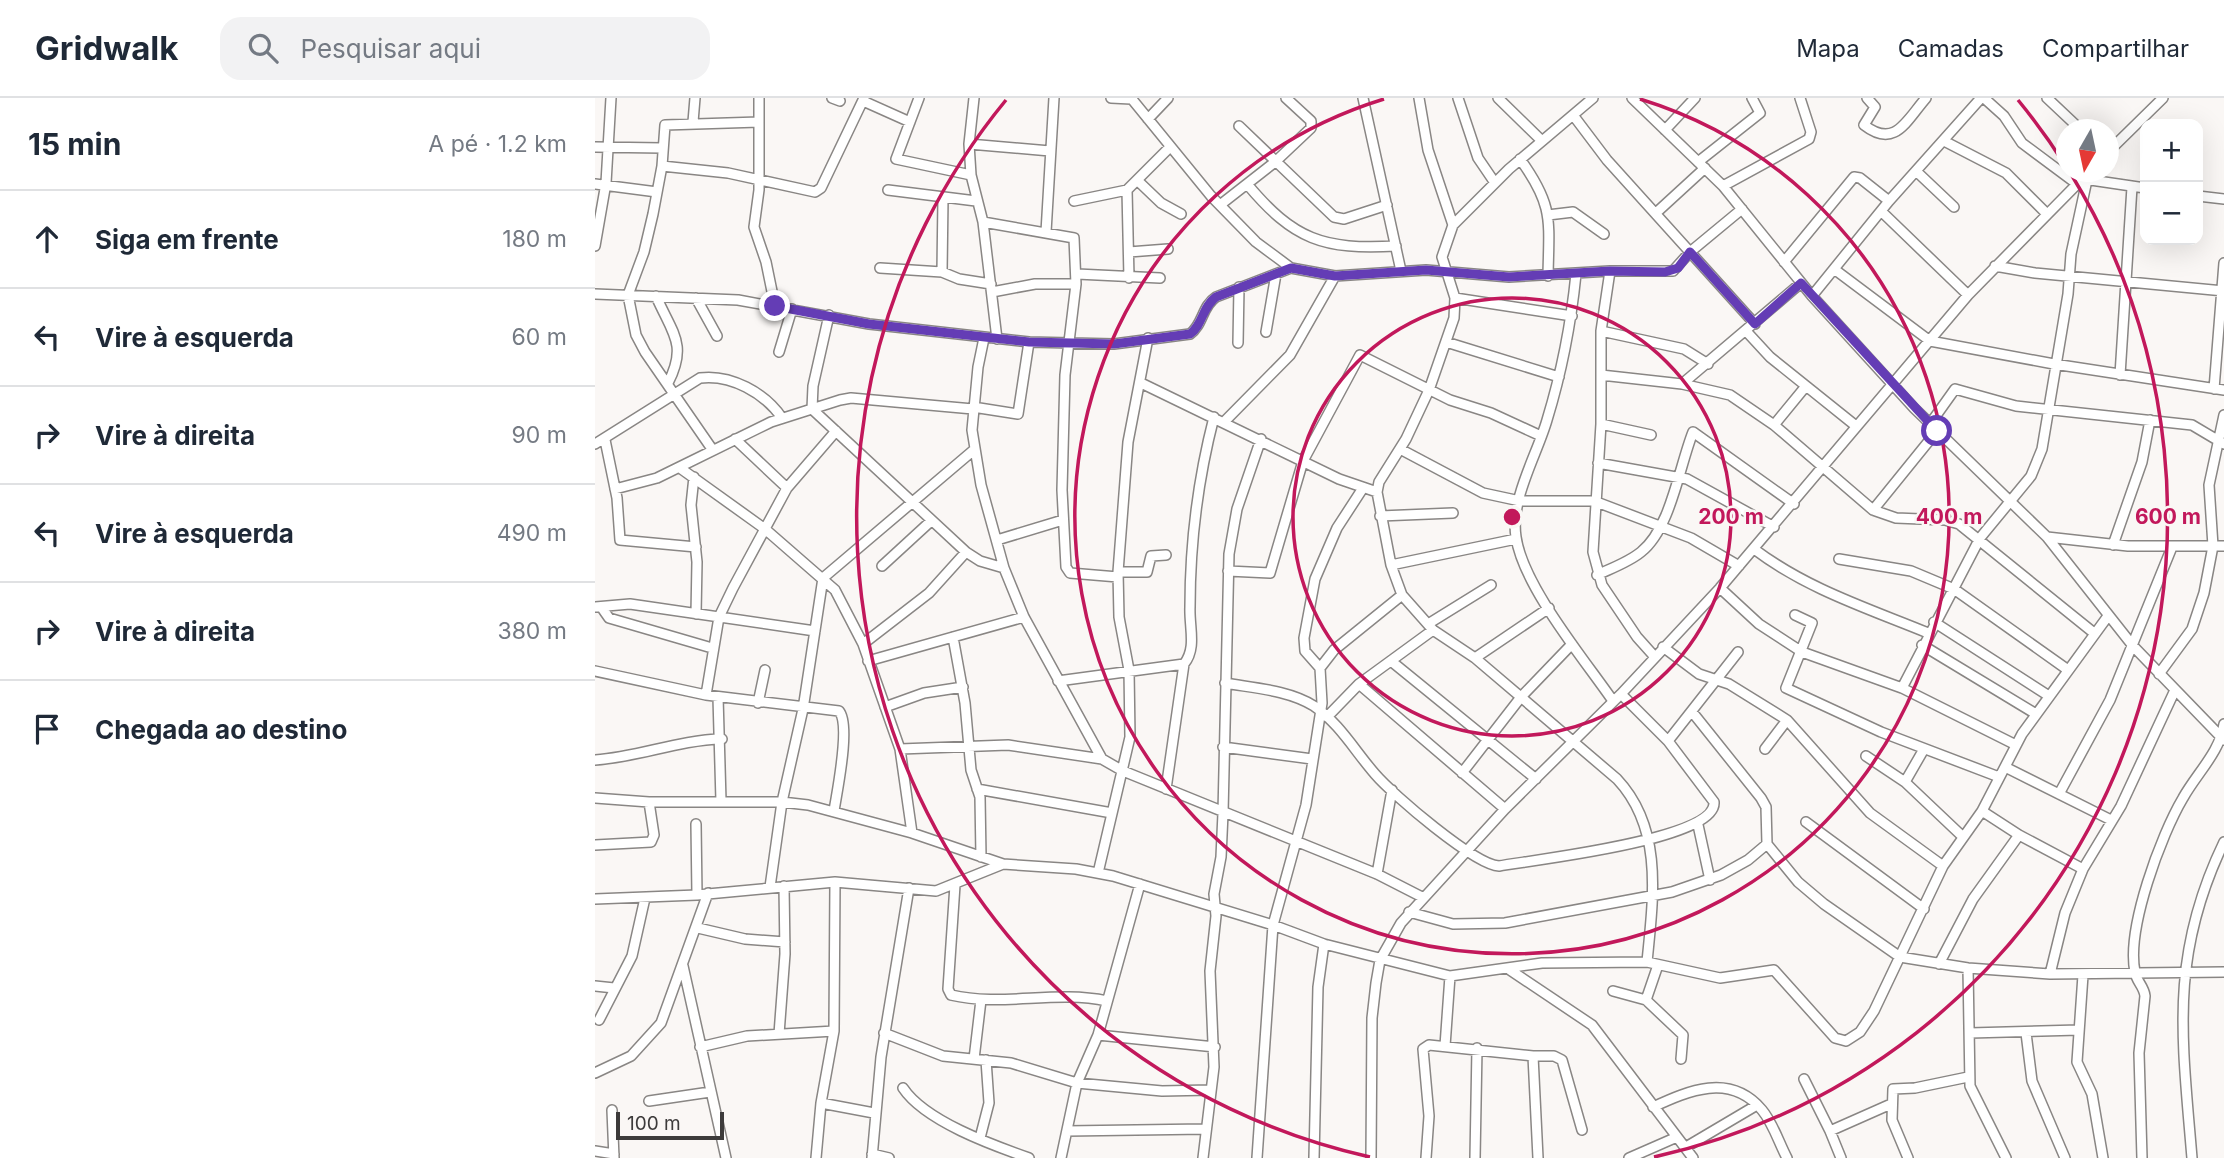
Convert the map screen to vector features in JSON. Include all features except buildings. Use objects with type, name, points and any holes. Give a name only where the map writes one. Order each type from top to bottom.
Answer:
[{"type":"street","points":[[595,246],[606,183],[611,98]]},
{"type":"street","points":[[693,122],[695,98]]},
{"type":"street","points":[[759,98],[759,180],[754,227],[775,306]]},
{"type":"street","points":[[919,98],[896,159],[971,176]]},
{"type":"street","points":[[974,98],[969,144],[971,176],[983,222],[997,339]]},
{"type":"street","points":[[1047,232],[1054,98]]},
{"type":"street","points":[[1111,98],[1131,98],[1220,205],[1256,242],[1291,268],[1335,276],[1401,271],[1548,276],[1610,271],[1673,271],[1690,252],[1742,209]]},
{"type":"street","points":[[1148,119],[1168,98]]},
{"type":"street","points":[[1220,205],[1275,162],[1313,124],[1286,98]]},
{"type":"street","points":[[1363,98],[1401,271]]},
{"type":"street","points":[[1419,98],[1428,150],[1453,225]]},
{"type":"street","points":[[1458,98],[1478,158],[1495,183]]},
{"type":"street","points":[[1593,98],[1520,159],[1453,225],[1442,257],[1455,298],[1454,318],[1429,390],[1400,449],[1385,470],[1377,492],[1391,565],[1402,595],[1430,627],[1475,658],[1623,785],[1650,840],[1653,893],[1647,962]]},
{"type":"street","points":[[1632,98],[1723,186],[1812,296],[1892,384],[2047,537],[2133,646],[2223,739]]},
{"type":"street","points":[[1665,130],[1695,98]]},
{"type":"street","points":[[1657,212],[1702,165],[1760,113],[1752,98]]},
{"type":"street","points":[[1723,186],[1809,139],[1811,132],[1800,98]]},
{"type":"street","points":[[1867,98],[1875,107],[1864,125],[1877,135],[1897,132],[1926,98]]},
{"type":"street","points":[[1812,296],[1889,201],[1983,98],[2004,116],[2014,135],[2022,143],[2056,163]]},
{"type":"street","points":[[2047,98],[2069,119]]},
{"type":"street","points":[[2119,141],[2163,98]]},
{"type":"street","points":[[662,166],[716,171],[806,192],[819,190],[864,99],[910,122]]},
{"type":"street","points":[[1500,99],[1541,141]]},
{"type":"street","points":[[1573,115],[1607,160],[1657,212],[1755,324]]},
{"type":"street","points":[[712,449],[636,335],[628,295],[643,252],[657,192],[662,166],[664,125],[759,122]]},
{"type":"street","points":[[1239,126],[1338,218],[1387,205]]},
{"type":"street","points":[[1944,141],[2006,173],[2046,213]]},
{"type":"street","points":[[969,144],[1050,151]]},
{"type":"street","points":[[595,147],[662,148]]},
{"type":"street","points":[[1075,201],[1127,190],[1170,147]]},
{"type":"street","points":[[1520,159],[1541,188],[1548,215],[1548,276]]},
{"type":"street","points":[[1916,171],[1954,207]]},
{"type":"street","points":[[1784,261],[1854,177],[1860,178],[1889,201]]},
{"type":"street","points":[[1138,181],[1161,203],[1181,214]]},
{"type":"street","points":[[1371,1158],[1372,1018],[1380,960],[1409,912],[1720,588],[1794,504],[1856,426],[1968,295],[2046,213],[2081,182]]},
{"type":"street","points":[[1902,688],[1927,633],[1954,589],[1980,538],[2010,499],[2022,489],[2036,465],[2070,276],[2071,254],[2083,182]]},
{"type":"street","points":[[2102,182],[2140,188]]},
{"type":"street","points":[[595,184],[606,183],[657,192]]},
{"type":"street","points":[[1247,184],[1264,204],[1305,237],[1352,247],[1396,246]]},
{"type":"street","points":[[2120,375],[2133,187]]},
{"type":"street","points":[[888,190],[976,201]]},
{"type":"street","points":[[1127,190],[1129,278]]},
{"type":"street","points":[[2203,197],[2224,199]]},
{"type":"street","points":[[942,271],[943,198]]},
{"type":"street","points":[[1548,215],[1573,212],[1604,233]]},
{"type":"street","points":[[1882,212],[1968,295]]},
{"type":"street","points":[[983,222],[1074,238],[1077,279],[1065,375],[1063,520],[1067,571],[1118,574],[1147,572],[1151,556],[1166,555]]},
{"type":"street","points":[[1129,252],[1168,249]]},
{"type":"street","points":[[1834,269],[1930,341],[2054,365],[2219,389],[2224,263]]},
{"type":"street","points":[[1995,265],[2015,271],[2223,291]]},
{"type":"street","points":[[880,268],[942,271],[991,288],[1077,279],[1160,278]]},
{"type":"street","points":[[595,294],[759,303],[869,324],[984,338],[1114,344],[1194,332],[1208,303],[1239,287],[1291,268]]},
{"type":"street","points":[[1610,271],[1601,331],[1601,424],[1592,533],[1597,575],[1627,624],[1654,656]]},
{"type":"street","points":[[1266,332],[1276,274]]},
{"type":"street","points":[[1576,274],[1572,316],[1559,377],[1520,500],[1515,539],[1549,608],[1612,701]]},
{"type":"street","points":[[1225,421],[1290,355],[1335,276]]},
{"type":"street","points":[[759,303],[771,283]]},
{"type":"street","points":[[1682,384],[1801,283]]},
{"type":"street","points":[[1238,343],[1239,287]]},
{"type":"street","points":[[656,296],[679,349],[678,362],[668,383]]},
{"type":"street","points":[[696,298],[716,336]]},
{"type":"street","points":[[1455,298],[1527,306],[1572,316]]},
{"type":"street","points":[[779,352],[792,309]]},
{"type":"street","points":[[829,315],[813,386],[812,409],[912,505],[966,552],[980,561],[1004,568]]},
{"type":"street","points":[[1601,331],[1673,346],[1707,364]]},
{"type":"street","points":[[1746,331],[1770,357],[1856,426]]},
{"type":"street","points":[[984,338],[973,408],[975,449],[981,485],[1004,568],[1024,617],[1102,759]]},
{"type":"street","points":[[1098,873],[1129,737],[1129,670],[1119,617],[1118,574],[1128,442],[1148,338]]},
{"type":"street","points":[[615,489],[650,481],[680,468],[712,449],[782,418],[851,398],[1018,414],[1029,342]]},
{"type":"street","points":[[1446,342],[1559,377]]},
{"type":"street","points":[[1228,571],[1270,573],[1303,461],[1360,355],[1429,390],[1541,436]]},
{"type":"street","points":[[1601,375],[1682,384],[1730,395],[1774,425],[1873,510],[1896,518],[1945,520],[1959,524],[1980,538],[2094,633]]},
{"type":"street","points":[[595,444],[675,395],[694,380],[711,377],[763,396],[782,418]]},
{"type":"street","points":[[1141,383],[1225,421],[1303,461],[1377,492]]},
{"type":"street","points":[[1774,425],[1807,386]]},
{"type":"street","points":[[1873,510],[1934,428],[1953,389],[2047,411],[2192,425],[2221,442]]},
{"type":"street","points":[[2159,674],[2192,629],[2204,593],[2213,546],[2208,500],[2224,415]]},
{"type":"street","points":[[1166,789],[1184,664],[1192,652],[1189,607],[1197,498],[1214,417]]},
{"type":"street","points":[[2113,545],[2142,462],[2150,420]]},
{"type":"street","points":[[1601,424],[1651,435]]},
{"type":"street","points":[[706,695],[719,617],[787,488],[836,431]]},
{"type":"street","points":[[1597,575],[1643,551],[1662,525],[1695,431],[1794,504]]},
{"type":"street","points":[[734,439],[787,488]]},
{"type":"street","points":[[1203,1158],[1215,1047],[1210,971],[1223,813],[1228,571],[1237,509],[1261,439]]},
{"type":"street","points":[[605,440],[615,489],[620,540],[696,547]]},
{"type":"street","points":[[770,887],[782,802],[803,709],[823,578],[975,449]]},
{"type":"street","points":[[1400,449],[1471,488],[1520,500],[1594,501],[1662,525],[1714,549],[1739,566]]},
{"type":"street","points":[[1598,463],[1677,476],[1774,527]]},
{"type":"street","points":[[680,468],[765,529],[835,590],[863,644],[900,749],[912,833]]},
{"type":"street","points":[[694,477],[691,505],[696,547],[696,614]]},
{"type":"street","points":[[1257,1158],[1273,925],[1298,843],[1324,714],[1320,668],[1305,651],[1304,638],[1315,579],[1337,528],[1363,488]]},
{"type":"street","points":[[1380,516],[1453,513]]},
{"type":"street","points":[[882,566],[931,520]]},
{"type":"street","points":[[997,540],[1063,520]]},
{"type":"street","points":[[2047,537],[2113,545],[2224,546]]},
{"type":"street","points":[[1391,565],[1515,539]]},
{"type":"street","points":[[2059,794],[2110,700],[2172,547]]},
{"type":"street","points":[[1754,549],[1794,578],[1927,633]]},
{"type":"street","points":[[863,644],[929,593],[966,552]]},
{"type":"street","points":[[1839,558],[1911,571],[1954,589],[2068,670]]},
{"type":"street","points":[[1324,714],[1430,627],[1491,585]]},
{"type":"street","points":[[1720,588],[1773,634],[1802,652],[1902,688],[2016,745]]},
{"type":"street","points":[[1320,668],[1334,650],[1402,595]]},
{"type":"street","points":[[598,607],[630,604],[815,631]]},
{"type":"street","points":[[598,607],[609,618],[712,648]]},
{"type":"street","points":[[1475,658],[1549,608]]},
{"type":"street","points":[[1795,615],[1812,622],[1786,688],[1834,712],[1999,777]]},
{"type":"street","points":[[595,798],[649,802],[782,802],[834,811],[912,833],[1003,864],[1098,873],[1140,884],[1273,925],[1324,944],[1450,976],[1510,970],[1542,963],[1647,962],[1720,978],[1774,970],[1835,1038],[1846,1041],[1860,1032],[1874,1012],[1943,866],[1982,811],[2016,745],[2108,616]]},
{"type":"street","points":[[868,661],[1024,617]]},
{"type":"street","points":[[1934,622],[2049,696]]},
{"type":"street","points":[[953,637],[963,687],[971,770],[978,789],[981,857]]},
{"type":"street","points":[[1462,773],[1521,697],[1572,643]]},
{"type":"street","points":[[1921,645],[2036,714]]},
{"type":"street","points":[[1663,647],[1699,674],[1729,684],[1787,720],[1870,813],[1943,866]]},
{"type":"street","points":[[1668,741],[1693,713],[1738,652]]},
{"type":"street","points":[[1391,661],[1537,779]]},
{"type":"street","points":[[1058,681],[1184,664]]},
{"type":"street","points":[[758,703],[765,670]]},
{"type":"street","points":[[595,671],[718,697],[803,709],[839,711],[843,718],[841,765],[834,811]]},
{"type":"street","points":[[1225,683],[1288,696],[1324,714],[1392,790],[1481,862],[1499,866],[1650,840],[1698,825],[1712,811],[1714,802],[1668,741],[1621,694]]},
{"type":"street","points":[[1359,684],[1506,809]]},
{"type":"street","points":[[885,707],[924,693],[963,687]]},
{"type":"street","points":[[2050,974],[2065,913],[2083,869],[2148,754],[2175,691]]},
{"type":"street","points":[[718,697],[722,739],[721,801]]},
{"type":"street","points":[[1693,713],[1766,807],[1767,844],[1808,892],[1900,957],[1968,968],[2050,974],[2224,972]]},
{"type":"street","points":[[1765,749],[1787,720]]},
{"type":"street","points":[[2142,1158],[2139,1053],[2145,996],[2144,987],[2135,973],[2137,923],[2158,846],[2183,797],[2223,739],[2224,724]]},
{"type":"street","points":[[595,760],[645,753],[689,740],[722,739]]},
{"type":"street","points":[[900,749],[968,745],[1028,747],[1102,759],[1123,771],[1223,813],[1377,874],[1422,897]]},
{"type":"street","points":[[1223,747],[1313,759]]},
{"type":"street","points":[[1905,782],[1924,749]]},
{"type":"street","points":[[1866,756],[1905,782],[1962,836]]},
{"type":"street","points":[[2005,767],[2111,820]]},
{"type":"street","points":[[978,789],[1112,813]]},
{"type":"street","points":[[1377,874],[1392,790]]},
{"type":"street","points":[[595,845],[651,842],[654,835],[649,802]]},
{"type":"street","points":[[1982,811],[2019,835],[2083,869]]},
{"type":"street","points":[[1806,822],[1924,909]]},
{"type":"street","points":[[696,824],[697,895]]},
{"type":"street","points":[[1698,825],[1710,880]]},
{"type":"street","points":[[1939,964],[1973,899],[2019,835]]},
{"type":"street","points":[[2192,1158],[2181,1022],[2187,944],[2197,904],[2224,842]]},
{"type":"street","points":[[1409,912],[1453,924],[1505,923],[1653,893],[1672,892],[1710,880],[1748,860],[1767,844]]},
{"type":"street","points":[[595,899],[697,895],[835,882],[936,891],[1003,864]]},
{"type":"street","points":[[816,1158],[821,1102],[834,1031],[835,882]]},
{"type":"street","points":[[1061,1158],[1077,1083],[1098,1035],[1140,884]]},
{"type":"street","points":[[955,885],[948,992],[981,1000],[1087,997],[1107,1001]]},
{"type":"street","points":[[779,1034],[785,942],[785,886]]},
{"type":"street","points":[[889,1158],[872,1156],[874,1113],[884,1033],[909,888]]},
{"type":"street","points":[[595,1073],[631,1056],[655,1033],[698,928],[708,893]]},
{"type":"street","points":[[599,1020],[636,946],[645,898]]},
{"type":"street","points":[[698,928],[745,939],[785,942]]},
{"type":"street","points":[[1314,1158],[1318,987],[1324,944]]},
{"type":"street","points":[[1646,1000],[1658,965]]},
{"type":"street","points":[[683,966],[726,1158]]},
{"type":"street","points":[[1968,968],[1968,1077],[1977,1105],[2005,1158]]},
{"type":"street","points":[[1510,970],[1592,1025],[1693,1158]]},
{"type":"street","points":[[2083,975],[2077,1062],[2092,1094],[2103,1158]]},
{"type":"street","points":[[1445,1046],[1450,976]]},
{"type":"street","points":[[595,986],[614,988]]},
{"type":"street","points":[[1613,990],[1646,1000],[1683,1035],[1681,1059]]},
{"type":"street","points":[[974,1059],[981,1000]]},
{"type":"street","points":[[1970,1033],[2026,1034],[2078,1030]]},
{"type":"street","points":[[700,1046],[779,1034],[834,1031]]},
{"type":"street","points":[[884,1033],[943,1056],[1039,1069],[1077,1083],[1151,1090],[1211,1090]]},
{"type":"street","points":[[2026,1034],[2032,1081],[2064,1158]]},
{"type":"street","points":[[1098,1035],[1215,1047]]},
{"type":"street","points":[[1426,1158],[1429,1116],[1423,1049],[1426,1045],[1555,1056],[1562,1060],[1582,1129]]},
{"type":"street","points":[[1475,1158],[1476,1048]]},
{"type":"street","points":[[1533,1056],[1538,1158]]},
{"type":"street","points":[[980,1138],[989,1103],[986,1060]]},
{"type":"street","points":[[1908,1158],[1896,1134],[1891,1104],[1895,1087],[1915,1088],[1968,1077]]},
{"type":"street","points":[[1804,1079],[1841,1158]]},
{"type":"street","points":[[1653,1107],[1701,1087],[1729,1091],[1757,1105],[1787,1158]]},
{"type":"street","points":[[903,1088],[919,1106],[980,1138],[1029,1158]]},
{"type":"street","points":[[649,1101],[711,1092]]},
{"type":"street","points":[[821,1102],[874,1113]]},
{"type":"street","points":[[1829,1131],[1891,1104]]},
{"type":"street","points":[[1686,1147],[1757,1105]]},
{"type":"street","points":[[595,1151],[614,1156],[612,1110]]},
{"type":"street","points":[[1067,1131],[1205,1129]]},
{"type":"street","points":[[1629,1158],[1677,1137]]},
{"type":"route","points":[[775,306],[869,324],[958,336],[1098,345],[1190,334],[1198,328],[1208,303],[1216,297],[1291,268],[1335,276],[1426,270],[1509,277],[1610,271],[1665,272],[1678,268],[1690,252],[1755,324],[1801,283],[1937,431]]}]
